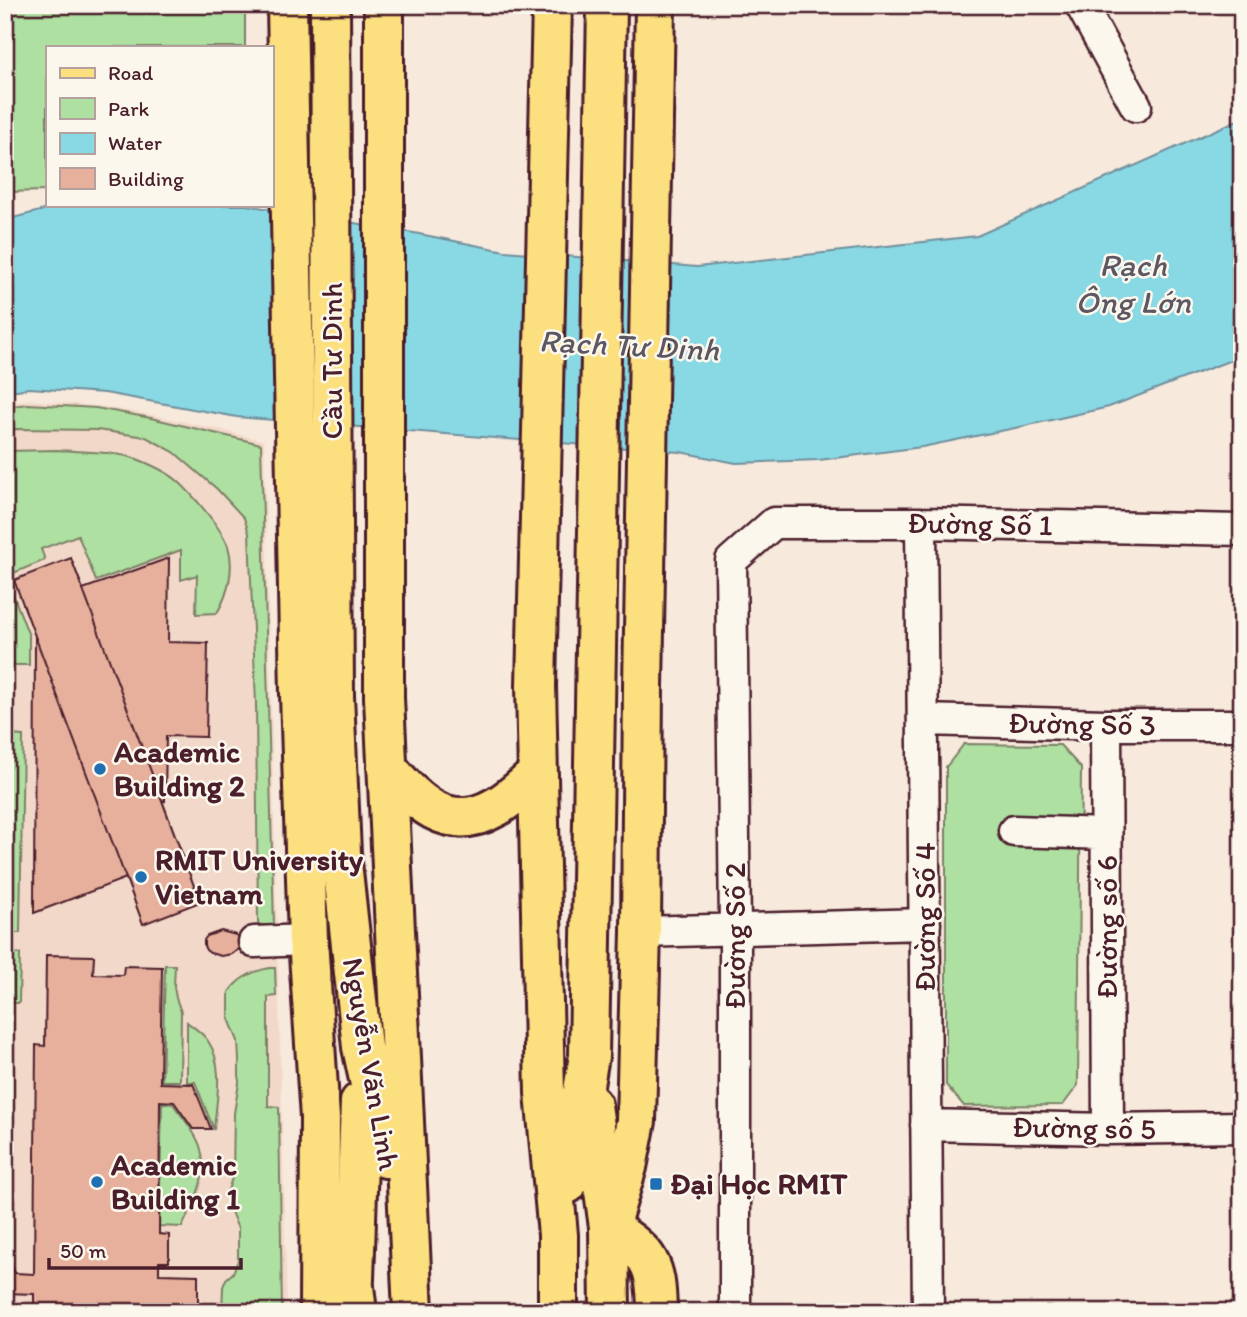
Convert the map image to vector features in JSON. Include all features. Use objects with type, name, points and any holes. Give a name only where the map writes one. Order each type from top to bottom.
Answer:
[{"type":"main road","points":[[552,11],[536,686],[545,1093],[558,1235],[558,1312]]},
{"type":"main road","name":"Cầu Tư Dinh","points":[[287,14],[317,695]]},
{"type":"main road","name":"Cầu Tư Dinh","points":[[317,695],[330,15]]},
{"type":"main road","points":[[607,15],[589,1056],[592,1104],[609,1227],[610,1312]]},
{"type":"main road","name":"Cầu Tư Dinh","points":[[384,17],[384,698]]},
{"type":"main road","points":[[609,1227],[627,1167],[636,1121],[655,17]]},
{"type":"main road","name":"Nguyễn Văn Linh","points":[[317,695],[308,940],[320,1118],[319,1312]]},
{"type":"main road","name":"Nguyễn Văn Linh","points":[[317,695],[341,853],[362,1047],[409,1263]]},
{"type":"main road","name":"Nguyễn Văn Linh","points":[[384,698],[412,1312]]},
{"type":"main road","points":[[387,766],[420,802],[436,812],[455,817],[475,816],[495,808],[538,774]]},
{"type":"main road","points":[[355,1295],[362,1047]]},
{"type":"main road","points":[[558,1235],[589,1056]]},
{"type":"main road","name":"Nguyễn Văn Linh","points":[[320,1118],[339,1174],[355,1295]]},
{"type":"main road","points":[[609,1227],[648,1258],[656,1287],[657,1312]]},
{"type":"street","points":[[1082,5],[1136,106]]},
{"type":"street","name":"Đường Số 1","points":[[732,561],[774,523],[921,523],[1242,530]]},
{"type":"street","name":"Đường Số 4","points":[[921,523],[928,1312]]},
{"type":"street","name":"Đường Số 2","points":[[732,561],[735,1312]]},
{"type":"street","name":"Đường Số 3","points":[[923,720],[1106,725],[1242,725]]},
{"type":"street","name":"Đường số 6","points":[[1106,725],[1108,1129]]},
{"type":"street","points":[[1014,831],[1106,834]]},
{"type":"street","points":[[641,932],[925,924]]},
{"type":"street","points":[[254,942],[308,940]]},
{"type":"street","name":"Đường số 5","points":[[926,1125],[1108,1129],[1242,1128]]},
{"type":"shaded area","name":"RMIT University Vietnam","points":[[27,400],[97,406],[152,415],[264,441],[287,1312],[5,1312],[5,404]]},
{"type":"green space","points":[[5,5],[245,5],[245,46],[46,46],[46,191],[5,192]]},
{"type":"green space","points":[[28,404],[96,408],[261,444],[274,925],[258,923],[256,704],[249,533],[244,518],[217,489],[174,452],[146,437],[97,430],[5,430],[5,407]]},
{"type":"green space","points":[[57,450],[128,456],[165,472],[185,488],[214,522],[228,546],[231,563],[229,581],[217,613],[196,614],[197,575],[181,580],[181,550],[96,581],[78,535],[41,549],[45,560],[6,576],[29,636],[29,665],[5,665],[5,451]]},
{"type":"green space","points":[[5,706],[12,707],[11,735],[23,736],[20,933],[5,933]]},
{"type":"green space","points":[[964,744],[1060,745],[1081,768],[1078,1085],[1063,1105],[964,1106],[946,1085],[946,767]]},
{"type":"green space","points":[[5,953],[20,954],[19,1003],[5,1003]]},
{"type":"green space","points":[[165,965],[175,965],[174,987],[181,1012],[180,1081],[162,1081]]},
{"type":"green space","points":[[275,968],[276,996],[268,997],[268,1106],[279,1107],[282,1312],[222,1312],[223,1287],[238,1260],[238,1229],[230,1209],[228,1190],[233,1175],[234,1113],[239,1083],[239,1060],[238,1041],[229,1019],[229,992],[237,982],[247,976]]},
{"type":"green space","points":[[187,1022],[206,1038],[216,1062],[218,1084],[214,1130],[195,1082],[187,1082]]},
{"type":"green space","points":[[162,1103],[173,1104],[195,1135],[203,1157],[199,1188],[182,1227],[159,1226]]},
{"type":"water","name":"Rạch Ông Lớn","points":[[1242,118],[1242,357],[1109,407],[1020,427],[922,447],[819,460],[736,463],[680,452],[237,417],[105,393],[29,388],[5,392],[5,220],[59,206],[252,206],[505,251],[697,267],[977,236]]},
{"type":"building","name":"Academic Building 2","points":[[71,558],[83,589],[169,558],[168,642],[208,643],[206,737],[166,736],[165,801],[162,800],[200,902],[143,924],[126,878],[34,913],[35,636],[14,580]]},
{"type":"building","points":[[71,558],[200,902],[143,924],[14,580]]},
{"type":"building","points":[[221,931],[239,938],[239,949],[232,954],[221,956],[210,953],[204,946],[207,936]]},
{"type":"building","name":"Academic Building 1","points":[[46,955],[94,956],[93,974],[123,975],[124,966],[162,967],[160,1083],[193,1084],[211,1129],[193,1129],[174,1102],[160,1101],[159,1234],[169,1235],[169,1262],[159,1262],[159,1274],[198,1275],[198,1312],[34,1312],[34,1294],[5,1293],[5,1252],[15,1273],[34,1274],[36,1045],[45,1046]]},
{"type":"place","name":"Academic Building 2","points":[[100,769]]},
{"type":"place","name":"RMIT University Vietnam","points":[[141,877]]},
{"type":"place","name":"Academic Building 1","points":[[97,1182]]},
{"type":"place","name":"Đại Học RMIT","points":[[656,1184]]},
{"type":"water label","name":"Rạch Tư Dinh","points":[[629,345]]}]
